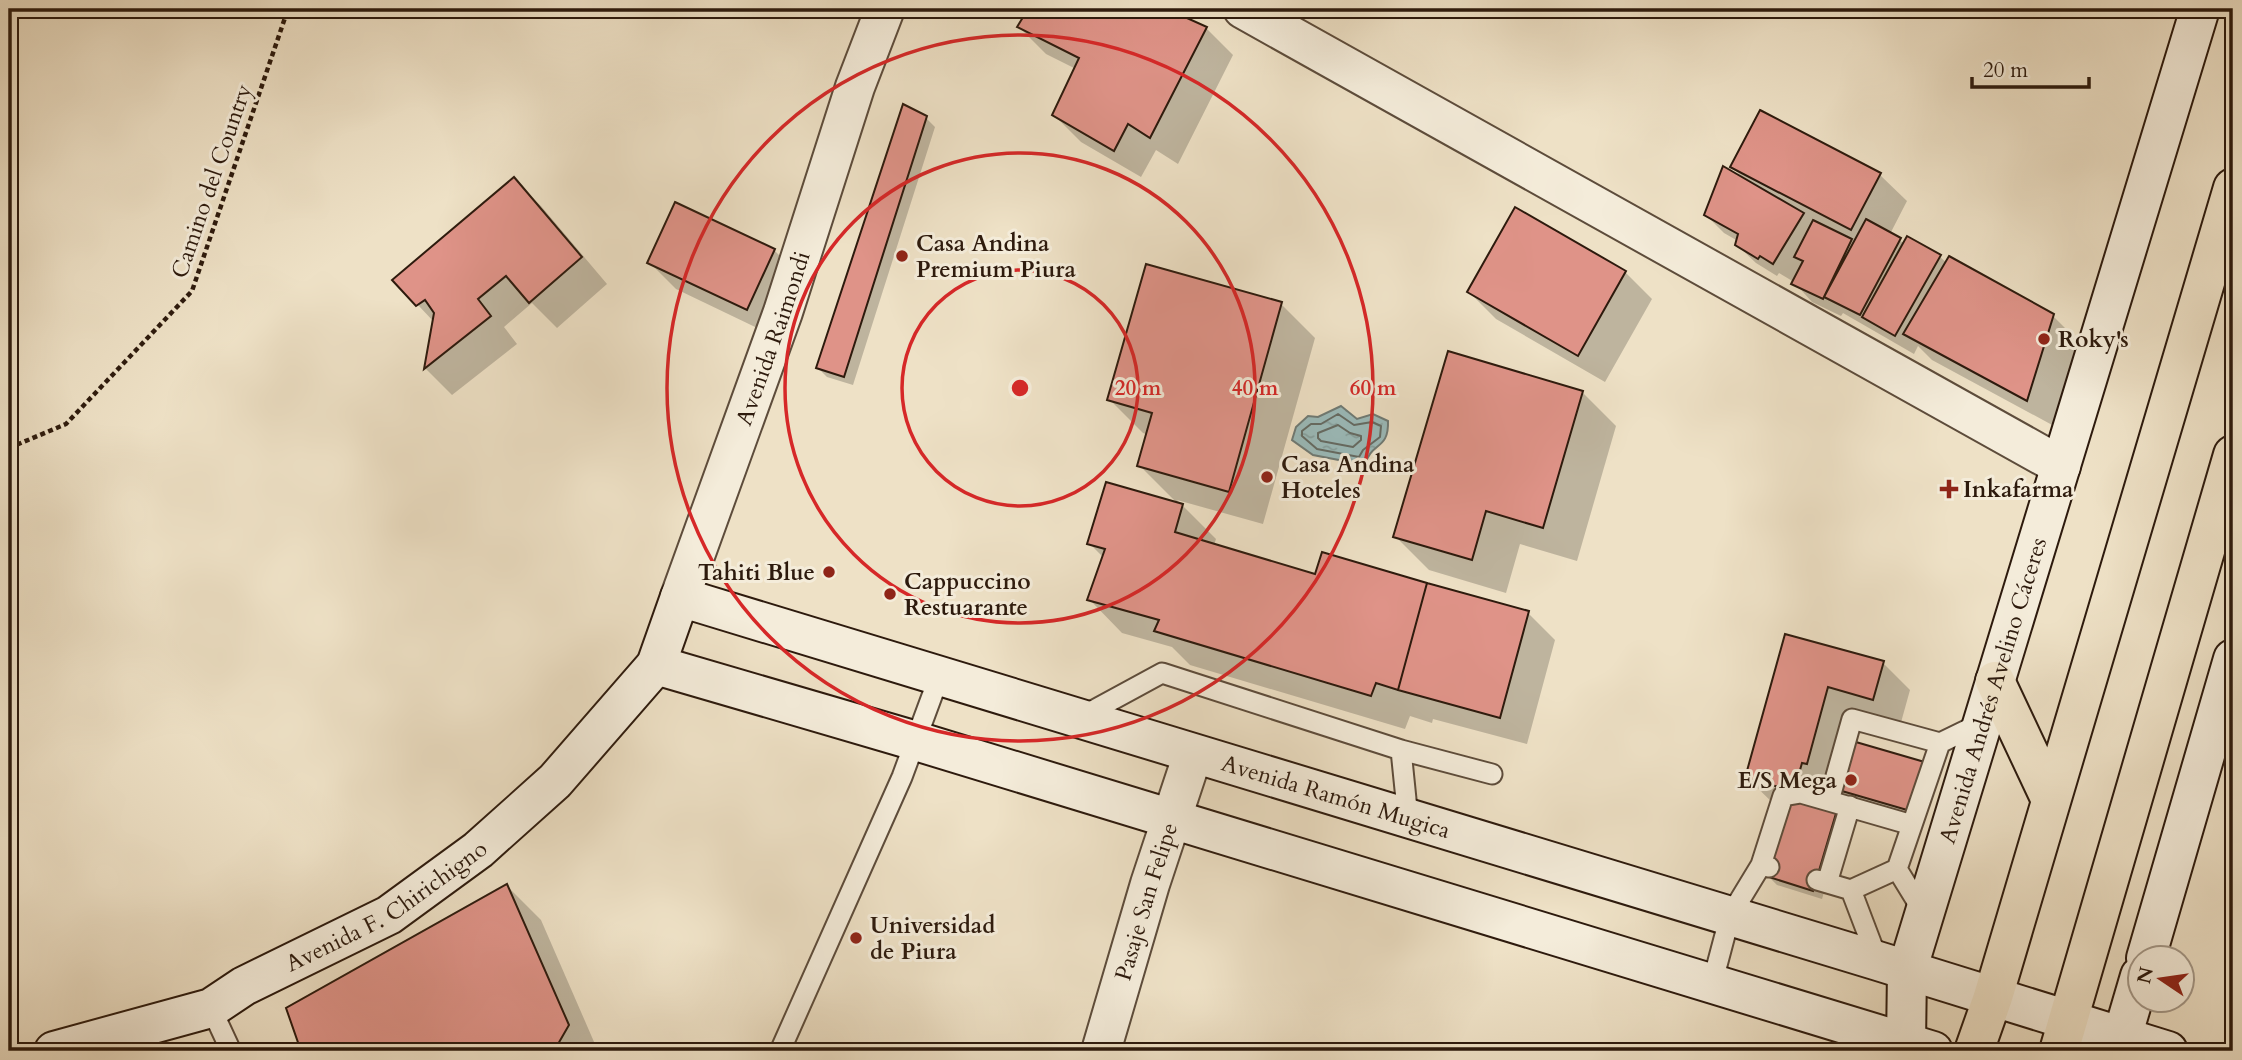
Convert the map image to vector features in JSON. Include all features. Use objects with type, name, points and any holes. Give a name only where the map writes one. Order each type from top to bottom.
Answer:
[{"type":"highway","points":[[1975,1051],[2233,188]]},
{"type":"highway","points":[[2064,1036],[2233,455]]},
{"type":"highway","points":[[1995,681],[2051,800]]},
{"type":"street","name":"Avenida Raimondi","points":[[656,665],[770,349],[855,87],[885,9]]},
{"type":"street","points":[[1243,9],[2061,466]]},
{"type":"street","name":"Avenida Andrés Avelino Cáceres","points":[[1914,1049],[1893,966],[1924,913],[2200,9]]},
{"type":"street","name":"Avenida Ramón Mugica","points":[[680,597],[1993,997],[2064,1036],[2168,1051]]},
{"type":"street","points":[[2150,944],[2233,659]]},
{"type":"street","points":[[656,665],[916,741],[1712,984],[1914,1049]]},
{"type":"street","name":"Avenida F. Chirichigno","points":[[54,1051],[211,1009],[244,986],[389,915],[478,850],[555,782],[656,665]]},
{"type":"street","name":"Pasaje San Felipe","points":[[1101,1051],[1150,884],[1193,754]]},
{"type":"street","points":[[2120,1044],[2129,1014]]},
{"type":"lane","points":[[1078,719],[1162,673],[1401,750],[1492,774]]},
{"type":"lane","points":[[780,1051],[916,741],[939,677]]},
{"type":"lane","points":[[1829,801],[1852,719],[1940,743],[1983,723]]},
{"type":"lane","points":[[1850,806],[1822,881],[1851,890],[1897,869],[1940,743]]},
{"type":"lane","points":[[1401,750],[1408,819]]},
{"type":"lane","points":[[1712,984],[1730,916],[1765,866],[1783,796],[1801,793],[1912,825]]},
{"type":"lane","points":[[1897,869],[1924,913]]},
{"type":"lane","points":[[1851,890],[1893,966]]},
{"type":"lane","points":[[211,1009],[231,1051]]},
{"type":"path","name":"Camino del Country","points":[[9,449],[66,424],[192,291],[289,9]]},
{"type":"water","points":[[1341,406],[1357,419],[1373,414],[1388,421],[1386,437],[1371,452],[1365,465],[1313,455],[1292,440],[1296,427],[1308,416],[1318,417]]},
{"type":"building","points":[[1028,9],[1167,9],[1207,27],[1150,138],[1128,124],[1114,151],[1052,115],[1079,58],[1017,27]]},
{"type":"building","points":[[903,104],[927,116],[844,377],[816,368]]},
{"type":"building","points":[[1760,110],[1881,173],[1851,230],[1730,167]]},
{"type":"building","points":[[1723,166],[1804,213],[1773,264],[1760,256],[1758,259],[1735,245],[1738,234],[1704,215]]},
{"type":"building","points":[[514,177],[582,257],[529,303],[506,276],[478,299],[491,316],[424,369],[434,313],[425,300],[416,306],[392,280]]},
{"type":"building","points":[[675,202],[775,249],[747,310],[647,263]]},
{"type":"building","points":[[1515,207],[1626,271],[1578,356],[1467,292]]},
{"type":"building","points":[[1866,219],[1901,238],[1860,315],[1824,297]]},
{"type":"building","points":[[1813,220],[1852,239],[1823,299],[1791,284],[1803,261],[1794,257]]},
{"type":"building","points":[[1907,236],[1941,255],[1895,336],[1862,317]]},
{"type":"building","points":[[1949,256],[2054,314],[2027,401],[1903,334]]},
{"type":"building","points":[[1146,264],[1282,302],[1229,492],[1137,466],[1152,413],[1107,400]]},
{"type":"building","points":[[1448,351],[1583,391],[1543,528],[1486,511],[1472,560],[1393,537]]},
{"type":"building","points":[[1106,482],[1183,504],[1175,532],[1315,574],[1322,552],[1427,583],[1398,690],[1376,683],[1371,696],[1154,631],[1159,620],[1087,600],[1105,549],[1087,544]]},
{"type":"building","points":[[1427,583],[1529,611],[1500,718],[1398,690]]},
{"type":"building","points":[[1785,634],[1884,661],[1873,700],[1828,687],[1807,764],[1802,763],[1794,791],[1745,778]]},
{"type":"building","points":[[1849,740],[1928,763],[1914,812],[1835,789]]},
{"type":"building","points":[[1790,796],[1837,810],[1813,891],[1766,876]]},
{"type":"building","points":[[507,884],[569,1025],[554,1051],[301,1051],[286,1008]]},
{"type":"place","name":"Casa Andina Premium Piura","points":[[902,256]]},
{"type":"place","name":"Roky's","points":[[2044,339]]},
{"type":"place","name":"Casa Andina Hoteles","points":[[1267,477]]},
{"type":"place","name":"Inkafarma","points":[[1949,489]]},
{"type":"place","name":"Tahiti Blue","points":[[829,572]]},
{"type":"place","name":"Cappuccino Restuarante","points":[[890,594]]},
{"type":"place","name":"E/S Mega","points":[[1851,780]]},
{"type":"place","name":"Universidad de Piura","points":[[856,938]]}]
